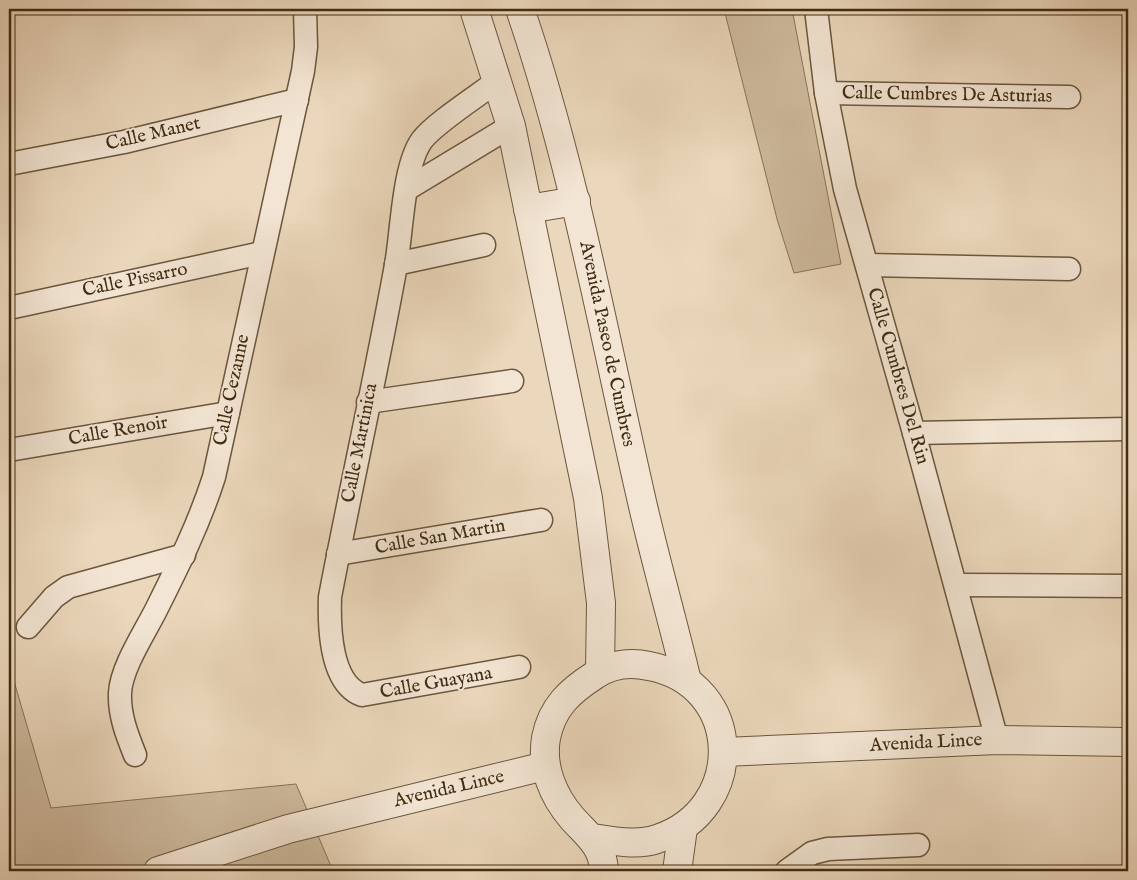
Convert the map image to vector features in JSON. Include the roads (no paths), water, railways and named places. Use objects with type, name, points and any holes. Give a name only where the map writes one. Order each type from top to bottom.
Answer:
[{"type":"street","name":"Calle Cezanne","points":[[135,755],[120,710],[120,690],[128,666],[184,555],[204,510],[214,477],[297,100],[306,47],[305,9]]},
{"type":"street","points":[[474,9],[511,126],[588,498],[600,603],[600,671]]},
{"type":"street","name":"Avenida Paseo de Cumbres","points":[[520,9],[539,63],[576,201],[640,495],[687,680]]},
{"type":"street","name":"Calle Cumbres Del Rin","points":[[816,9],[826,93],[845,189],[956,585],[997,740]]},
{"type":"street","name":"Calle Martinica","points":[[352,692],[343,681],[331,637],[330,597],[396,264],[407,189],[415,154],[423,139],[497,82]]},
{"type":"street","name":"Calle Cumbres De Asturias","points":[[826,93],[1069,97]]},
{"type":"street","name":"Calle Manet","points":[[9,164],[124,142],[297,100]]},
{"type":"street","points":[[407,189],[511,126]]},
{"type":"street","points":[[528,209],[576,201]]},
{"type":"street","points":[[396,264],[484,245]]},
{"type":"street","name":"Calle Pissarro","points":[[9,308],[262,253]]},
{"type":"street","points":[[867,265],[1069,270]]},
{"type":"street","points":[[368,402],[512,381]]},
{"type":"street","name":"Calle Renoir","points":[[9,450],[228,412]]},
{"type":"street","points":[[914,433],[1128,429]]},
{"type":"street","name":"Calle San Martin","points":[[338,554],[541,520]]},
{"type":"street","points":[[28,627],[54,597],[68,587],[184,555]]},
{"type":"street","points":[[956,585],[1128,586]]},
{"type":"street","points":[[593,838],[626,843],[656,840],[683,828],[705,808],[720,781],[724,752],[720,724],[707,700],[687,680],[663,668],[640,664],[617,665],[600,671],[572,690],[555,712],[546,738],[545,766],[554,795],[572,818],[593,838],[604,871]]},
{"type":"street","name":"Calle Guayana","points":[[352,692],[362,695],[374,694],[519,667]]},
{"type":"street","name":"Avenida Lince","points":[[724,752],[997,740],[1128,742]]},
{"type":"street","name":"Avenida Lince","points":[[158,871],[288,829],[545,766]]},
{"type":"street","points":[[677,871],[683,828]]},
{"type":"street","points":[[787,871],[812,853],[828,849],[918,845]]}]
